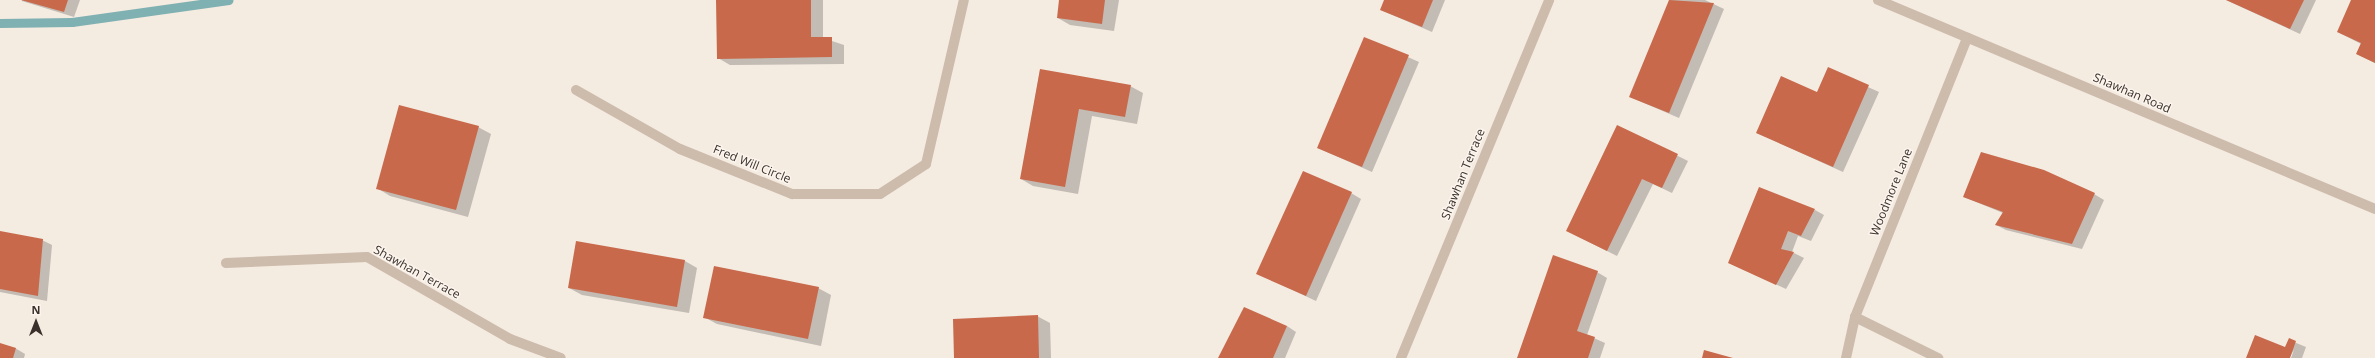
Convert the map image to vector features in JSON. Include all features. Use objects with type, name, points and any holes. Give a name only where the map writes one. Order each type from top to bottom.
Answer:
[{"type":"street","name":"Fred Will Circle","points":[[576,90],[680,149],[792,194],[880,194],[926,164],[964,0]]},
{"type":"street","name":"Shawhan Terrace","points":[[1401,358],[1549,0]]},
{"type":"street","name":"Shawhan Road","points":[[1878,0],[2375,209]]},
{"type":"street","name":"Woodmore Lane","points":[[1846,358],[1855,317],[1967,38]]},
{"type":"street","name":"Shawhan Terrace","points":[[226,263],[367,257],[510,339],[561,358]]},
{"type":"street","points":[[1855,317],[1938,358]]},
{"type":"building","points":[[21,0],[68,0],[64,12]]},
{"type":"building","points":[[716,0],[811,0],[811,37],[832,37],[832,57],[717,59]]},
{"type":"building","points":[[1059,0],[1105,0],[1102,24],[1057,18]]},
{"type":"building","points":[[1384,0],[1433,0],[1422,27],[1380,10]]},
{"type":"building","points":[[1669,0],[1714,3],[1669,113],[1629,97]]},
{"type":"building","points":[[2226,0],[2304,0],[2290,29]]},
{"type":"building","points":[[2351,0],[2375,0],[2375,63],[2356,54],[2361,43],[2337,32]]},
{"type":"building","points":[[1364,37],[1409,55],[1362,167],[1317,148]]},
{"type":"building","points":[[1828,67],[1869,85],[1833,167],[1756,133],[1781,76],[1817,92]]},
{"type":"building","points":[[1040,69],[1131,85],[1125,117],[1079,109],[1065,187],[1020,179]]},
{"type":"building","points":[[399,105],[479,126],[456,210],[376,189]]},
{"type":"building","points":[[1617,125],[1678,154],[1662,188],[1642,179],[1607,251],[1566,231]]},
{"type":"building","points":[[1981,152],[2044,170],[2095,193],[2072,244],[1995,225],[2003,212],[1963,197]]},
{"type":"building","points":[[1303,171],[1352,192],[1306,296],[1256,274]]},
{"type":"building","points":[[1759,187],[1815,209],[1801,236],[1788,231],[1781,249],[1794,252],[1776,285],[1728,263]]},
{"type":"building","points":[[0,231],[43,239],[38,296],[0,289]]},
{"type":"building","points":[[576,241],[685,260],[677,307],[568,288]]},
{"type":"building","points":[[1553,255],[1598,271],[1577,331],[1595,337],[1588,358],[1517,358]]},
{"type":"building","points":[[714,266],[819,287],[808,339],[703,318]]},
{"type":"building","points":[[1244,307],[1287,326],[1273,358],[1218,358]]},
{"type":"building","points":[[1038,315],[1039,358],[954,358],[953,319]]},
{"type":"building","points":[[2255,335],[2285,347],[2289,338],[2296,341],[2290,358],[2246,358]]},
{"type":"building","points":[[0,343],[16,348],[13,358],[0,358]]},
{"type":"building","points":[[1704,350],[1733,358],[1702,358]]},
{"type":"waterway","points":[[0,23],[72,22],[228,0]]}]
